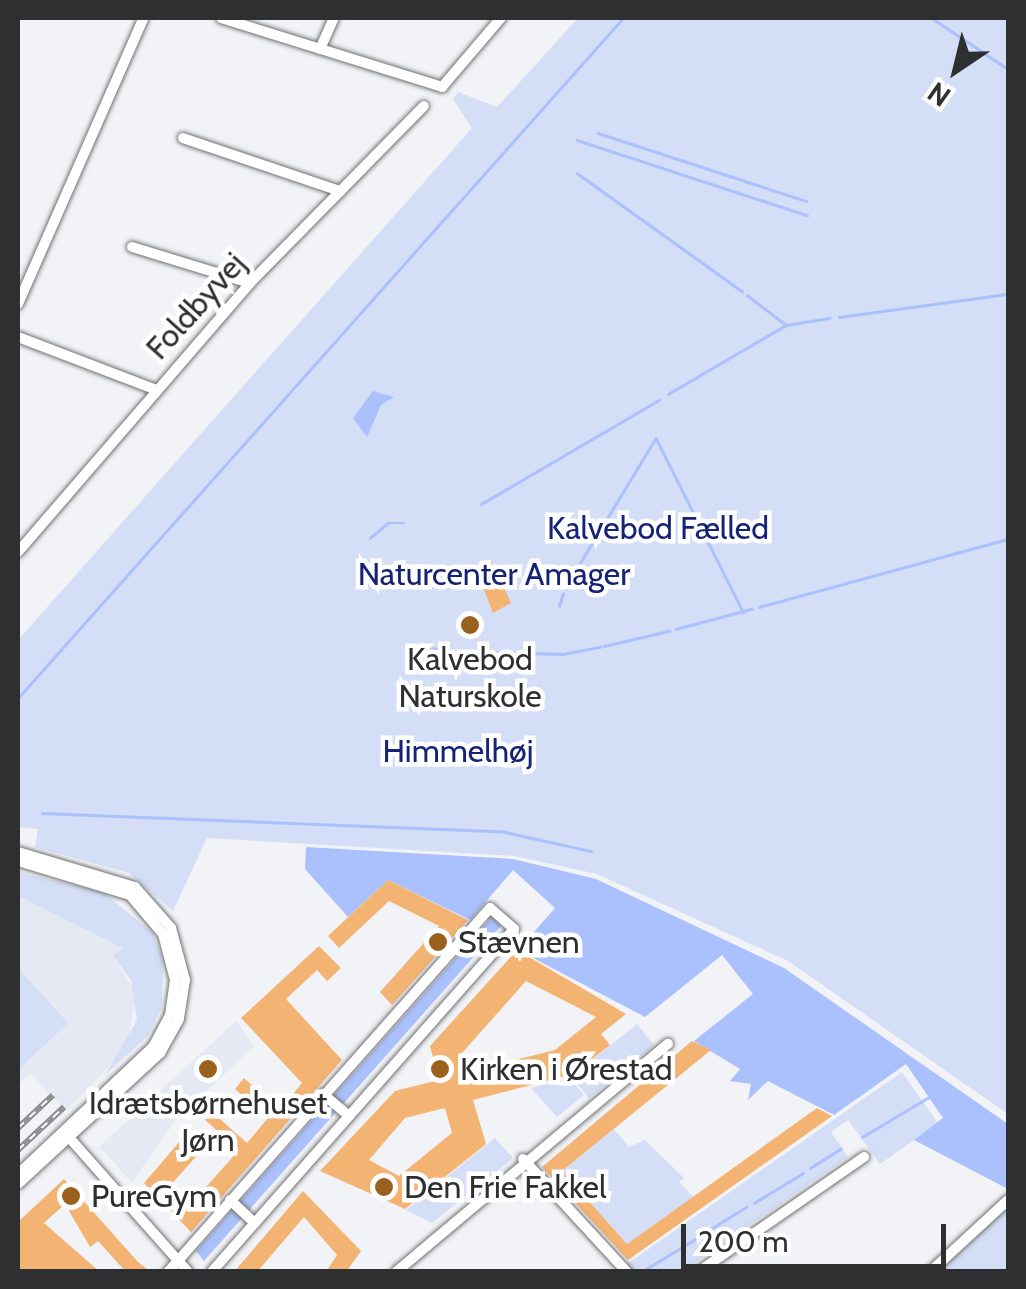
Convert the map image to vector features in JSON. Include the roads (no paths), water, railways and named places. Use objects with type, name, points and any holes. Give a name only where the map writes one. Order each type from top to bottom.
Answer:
[{"type":"street","points":[[18,304],[143,18]]},
{"type":"street","points":[[221,18],[442,87],[501,18]]},
{"type":"street","points":[[320,49],[334,18]]},
{"type":"street","name":"Foldbyvej","points":[[18,552],[154,389],[250,283],[424,106]]},
{"type":"street","points":[[183,138],[340,191]]},
{"type":"street","points":[[132,247],[250,283]]},
{"type":"street","points":[[18,337],[154,389]]},
{"type":"street","points":[[18,852],[135,887],[162,912],[183,962],[184,1000],[170,1037],[18,1174]]},
{"type":"street","points":[[18,860],[130,894],[154,919],[174,964],[163,1032],[18,1184]]},
{"type":"street","points":[[168,1272],[490,908],[514,929],[346,1113],[212,1272]]},
{"type":"street","points":[[399,1270],[523,1160],[668,1044]]},
{"type":"street","points":[[325,1096],[346,1113]]},
{"type":"street","points":[[66,1134],[188,1272]]},
{"type":"street","points":[[698,1272],[864,1157]]},
{"type":"street","points":[[523,1160],[626,1272]]},
{"type":"street","points":[[230,1200],[255,1223]]},
{"type":"street","points":[[930,1272],[1008,1200]]},
{"type":"water","points":[[373,391],[394,397],[381,405],[367,437],[353,418]]},
{"type":"water","points":[[306,847],[513,859],[596,879],[784,968],[1008,1124],[1008,1189],[914,1140],[943,1118],[906,1064],[834,1115],[768,1081],[748,1100],[751,1084],[730,1081],[740,1069],[694,1041],[753,994],[722,955],[645,1017],[518,950],[555,908],[513,870],[470,920],[388,880],[348,917],[305,869]]},
{"type":"water","points":[[492,917],[501,926],[204,1261],[196,1251]]},
{"type":"waterway","points":[[18,698],[623,18]]},
{"type":"waterway","points":[[932,18],[1008,69]]},
{"type":"waterway","points":[[598,133],[806,201]]},
{"type":"waterway","points":[[577,140],[807,215]]},
{"type":"waterway","points":[[577,173],[742,291]]},
{"type":"waterway","points":[[839,317],[1008,294]]},
{"type":"waterway","points":[[747,295],[785,324]]},
{"type":"waterway","points":[[668,394],[786,325],[829,318]]},
{"type":"waterway","points":[[481,504],[659,400]]},
{"type":"waterway","points":[[656,438],[743,612]]},
{"type":"waterway","points":[[580,563],[655,439]]},
{"type":"waterway","points":[[370,538],[388,523],[404,523]]},
{"type":"waterway","points":[[759,607],[1008,539]]},
{"type":"waterway","points":[[566,589],[579,567]]},
{"type":"waterway","points":[[559,606],[563,594]]},
{"type":"waterway","points":[[676,629],[751,609]]},
{"type":"waterway","points":[[604,646],[669,631]]},
{"type":"waterway","points":[[422,647],[454,651]]},
{"type":"waterway","points":[[466,651],[563,654],[600,647]]},
{"type":"waterway","points":[[42,813],[505,832],[591,851]]},
{"type":"waterway","points":[[862,1137],[929,1097]]},
{"type":"waterway","points":[[810,1168],[841,1149]]},
{"type":"waterway","points":[[754,1203],[803,1173]]},
{"type":"waterway","points":[[709,1230],[746,1207]]},
{"type":"waterway","points":[[641,1272],[697,1238]]},
{"type":"railway","points":[[18,1128],[53,1095]]},
{"type":"railway","points":[[18,1150],[64,1107]]},
{"type":"place","name":"Kalvebod Naturskole","points":[[470,625]]},
{"type":"place","name":"Stævnen","points":[[438,942]]},
{"type":"place","name":"Idrætsbørnehuset Jørn","points":[[208,1069]]},
{"type":"place","name":"Kirken i Ørestad","points":[[440,1069]]},
{"type":"place","name":"Den Frie Fakkel","points":[[384,1187]]},
{"type":"place","name":"PureGym","points":[[71,1196]]},
{"type":"park label","name":"Kalvebod Fælled","points":[[658,528]]},
{"type":"park label","name":"Naturcenter Amager","points":[[494,574]]},
{"type":"park label","name":"Himmelhøj","points":[[458,751]]}]
